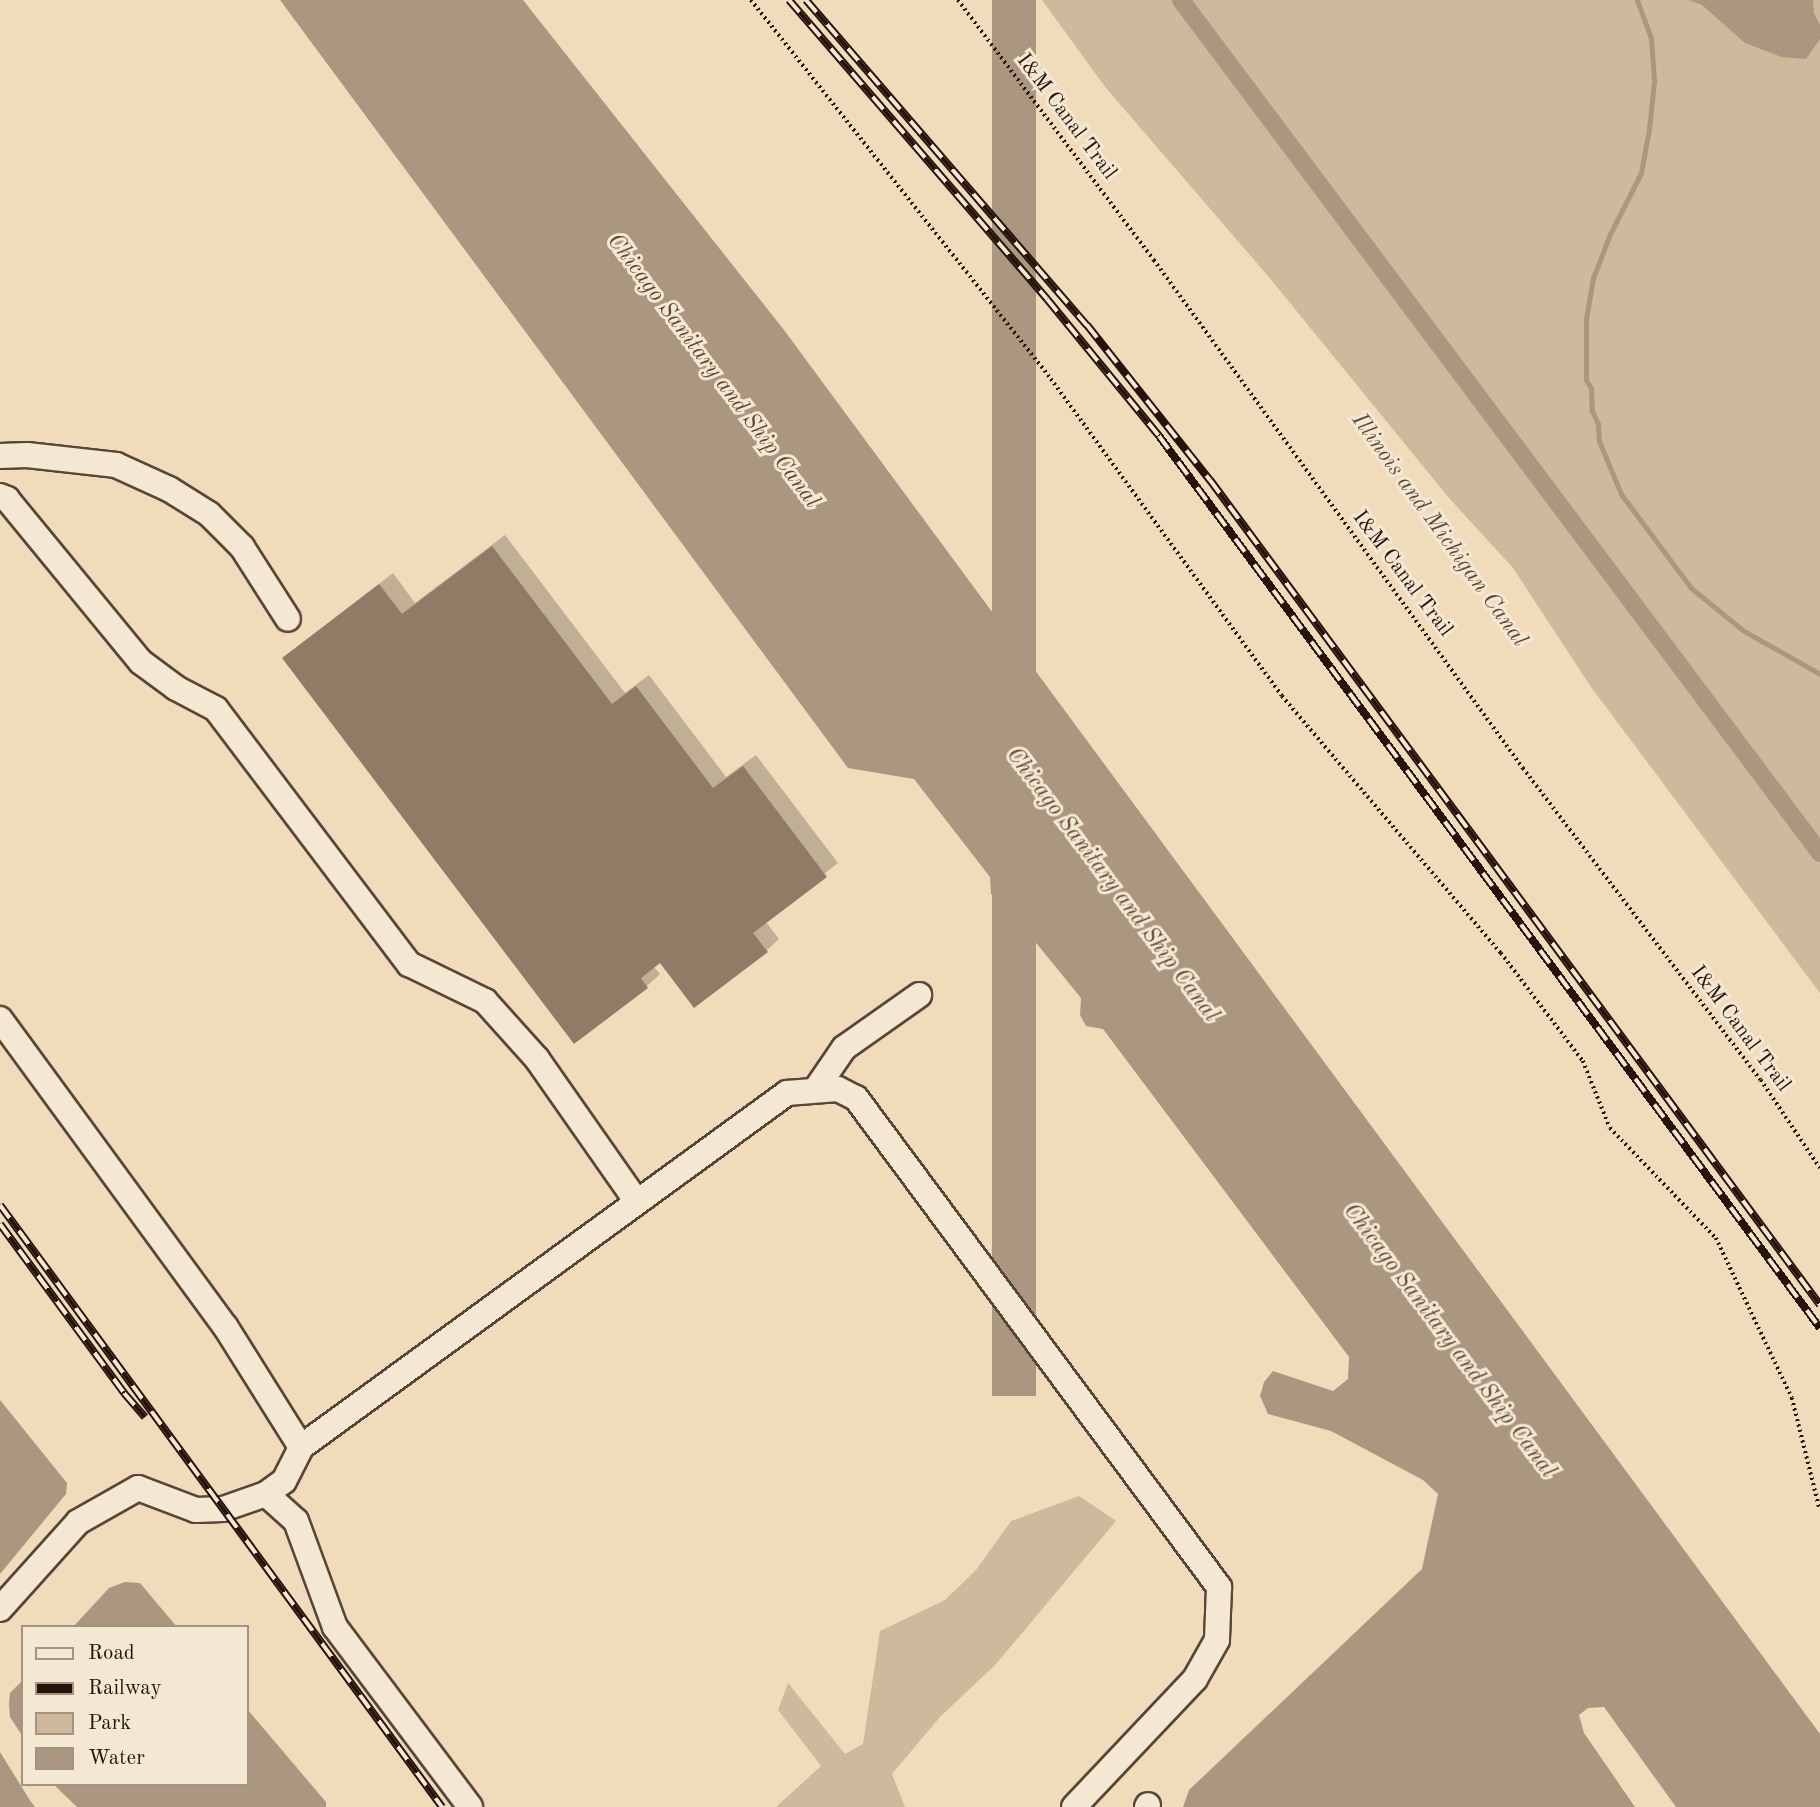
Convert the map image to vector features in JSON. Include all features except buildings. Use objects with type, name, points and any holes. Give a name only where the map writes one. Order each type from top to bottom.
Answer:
[{"type":"lane","points":[[0,456],[27,455],[116,465],[169,489],[209,514],[242,547],[288,619]]},
{"type":"lane","points":[[0,496],[7,499],[141,662],[176,688],[216,709],[410,964],[485,1001],[537,1059],[637,1202]]},
{"type":"lane","points":[[816,1088],[844,1048],[919,995]]},
{"type":"lane","points":[[0,1019],[225,1326],[301,1447]]},
{"type":"lane","points":[[0,1609],[78,1522],[138,1488],[196,1510],[223,1509],[266,1494],[284,1481],[301,1447],[787,1093],[816,1088],[838,1089],[856,1098],[1219,1587],[1217,1640],[1195,1679],[1074,1807]]},
{"type":"lane","points":[[266,1494],[296,1521],[335,1627],[470,1807]]},
{"type":"path","points":[[751,0],[1051,379],[1282,696],[1501,953],[1583,1061],[1610,1128],[1716,1238],[1792,1398],[1820,1510]]},
{"type":"path","name":"I&M Canal Trail","points":[[958,0],[1154,260],[1523,768],[1761,1080],[1820,1168]]},
{"type":"green space","points":[[1042,0],[1820,0],[1820,993],[1591,687],[1513,568],[1449,498],[1268,276],[1106,88]]},
{"type":"green space","points":[[1079,1496],[1116,1521],[996,1664],[940,1717],[892,1774],[905,1807],[776,1807],[821,1766],[778,1710],[788,1683],[845,1754],[863,1744],[880,1631],[945,1600],[976,1570],[1011,1521]]},
{"type":"water","name":"Chicago Sanitary and Ship Canal","points":[[280,0],[523,0],[784,330],[1820,1734],[1820,1807],[1676,1807],[1604,1707],[1588,1708],[1579,1715],[1584,1733],[1635,1807],[1183,1807],[1189,1790],[1422,1569],[1438,1494],[1423,1480],[1331,1431],[1268,1414],[1260,1396],[1264,1382],[1273,1371],[1333,1391],[1348,1379],[1349,1357],[1103,1029],[1086,1026],[1080,1015],[1081,998],[1002,901],[991,894],[990,877],[914,779],[848,768]]},
{"type":"water","points":[[992,0],[1036,0],[1036,1396],[992,1396]]},
{"type":"water","points":[[1689,0],[1813,0],[1814,13],[1820,25],[1820,39],[1806,59],[1781,57],[1745,43],[1702,5]]},
{"type":"water","points":[[0,1400],[67,1483],[66,1494],[0,1574]]},
{"type":"water","points":[[125,1582],[140,1583],[175,1625],[75,1625],[109,1588]]},
{"type":"water","points":[[21,1682],[21,1734],[10,1717],[10,1693]]},
{"type":"water","points":[[248,1710],[326,1802],[326,1807],[77,1807],[55,1786],[248,1786]]},
{"type":"water","points":[[0,1752],[35,1807],[0,1807]]},
{"type":"waterway","points":[[1181,0],[1820,853]]},
{"type":"waterway","points":[[1637,0],[1651,38],[1654,81],[1641,173],[1610,234],[1593,278],[1586,319],[1586,380],[1591,388],[1592,411],[1598,424],[1599,441],[1621,494],[1691,588],[1744,631],[1820,674]]},
{"type":"railway","points":[[789,0],[1047,299],[1159,436],[1820,1328]]},
{"type":"railway","points":[[806,0],[1087,325],[1210,480],[1820,1305]]},
{"type":"railway","points":[[0,1205],[442,1807]]},
{"type":"railway","points":[[0,1224],[124,1393],[145,1417]]},
{"type":"water label","name":"Illinois and Michigan Canal","points":[[1439,530]]}]
